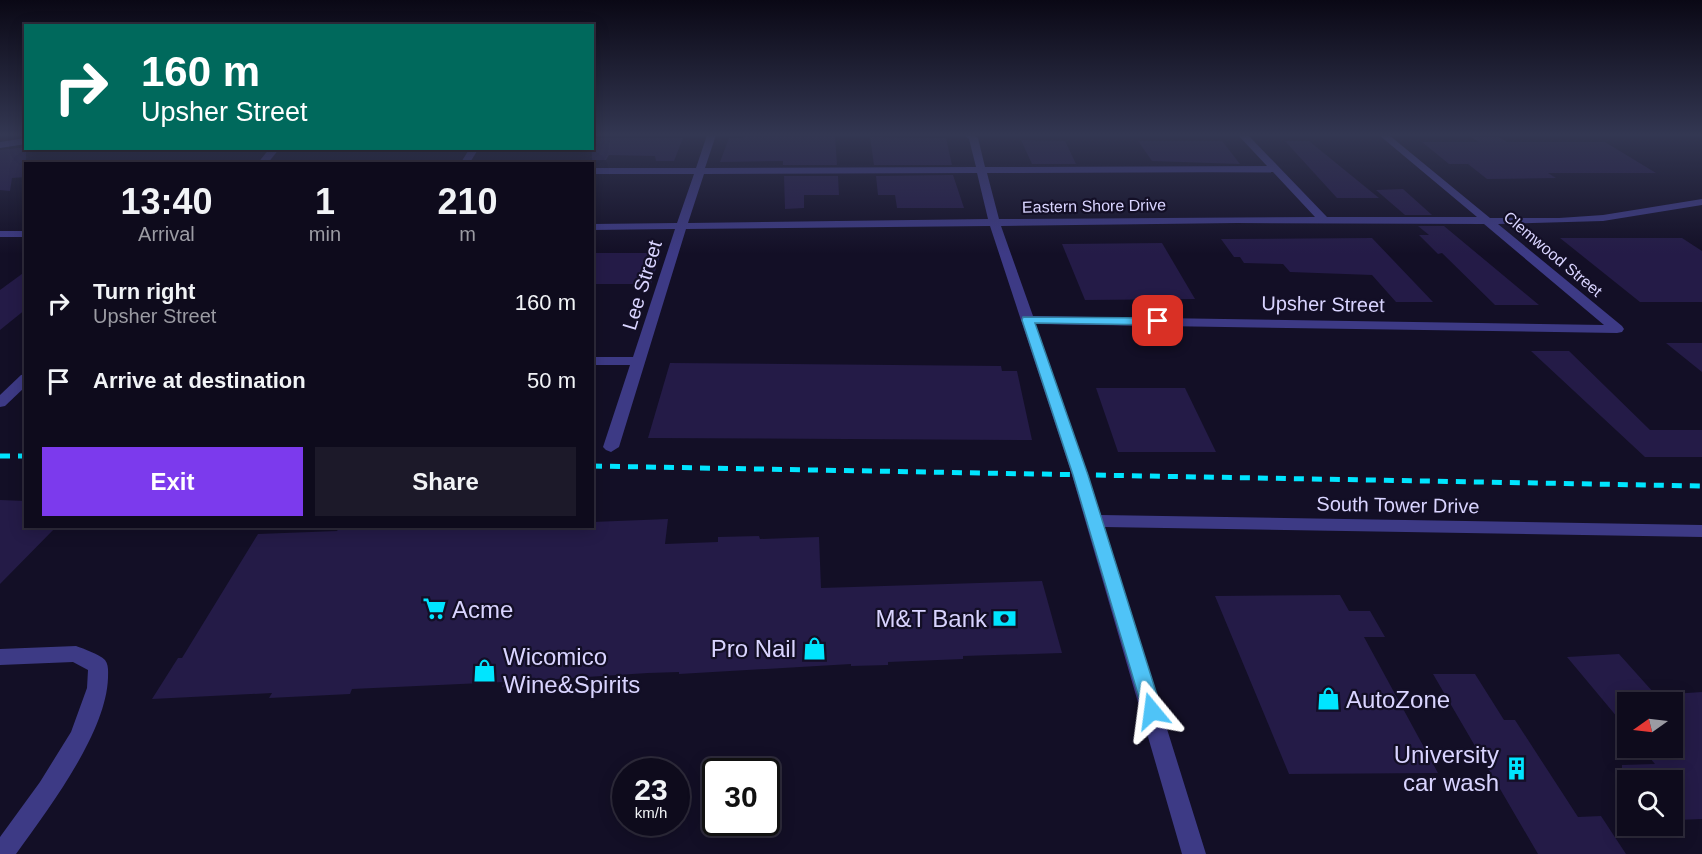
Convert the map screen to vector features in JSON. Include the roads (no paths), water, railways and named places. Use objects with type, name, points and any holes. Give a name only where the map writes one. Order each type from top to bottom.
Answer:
[{"type":"street","name":"Lee Street","points":[[612,447],[698,175]]},
{"type":"street","points":[[984,175],[995,224],[1093,521],[1194,854]]},
{"type":"street","points":[[1280,175],[1325,221]]},
{"type":"street","name":"Clemwood Street","points":[[1432,175],[1617,329]]},
{"type":"street","name":"Eastern Shore Drive","points":[[594,227],[1325,221],[1488,222],[1603,218],[1702,202]]},
{"type":"street","points":[[0,234],[24,234]]},
{"type":"street","name":"Upsher Street","points":[[1028,320],[1617,329]]},
{"type":"street","points":[[594,361],[639,361]]},
{"type":"street","points":[[0,403],[24,380]]},
{"type":"street","name":"South Tower Drive","points":[[1093,521],[1699,533]]},
{"type":"street","points":[[0,657],[76,654],[98,666],[100,682],[64,766],[2,854]]},
{"type":"railway","points":[[0,456],[24,456]]},
{"type":"railway","points":[[594,466],[1702,486]]},
{"type":"place","name":"Acme","points":[[434,609]]},
{"type":"place","name":"M&T Bank","points":[[1005,618]]},
{"type":"place","name":"Pro Nail","points":[[814,648]]},
{"type":"place","name":"Wicomico Wine&Spirits","points":[[485,670]]},
{"type":"place","name":"AutoZone","points":[[1328,699]]},
{"type":"place","name":"University car wash","points":[[1517,768]]}]
